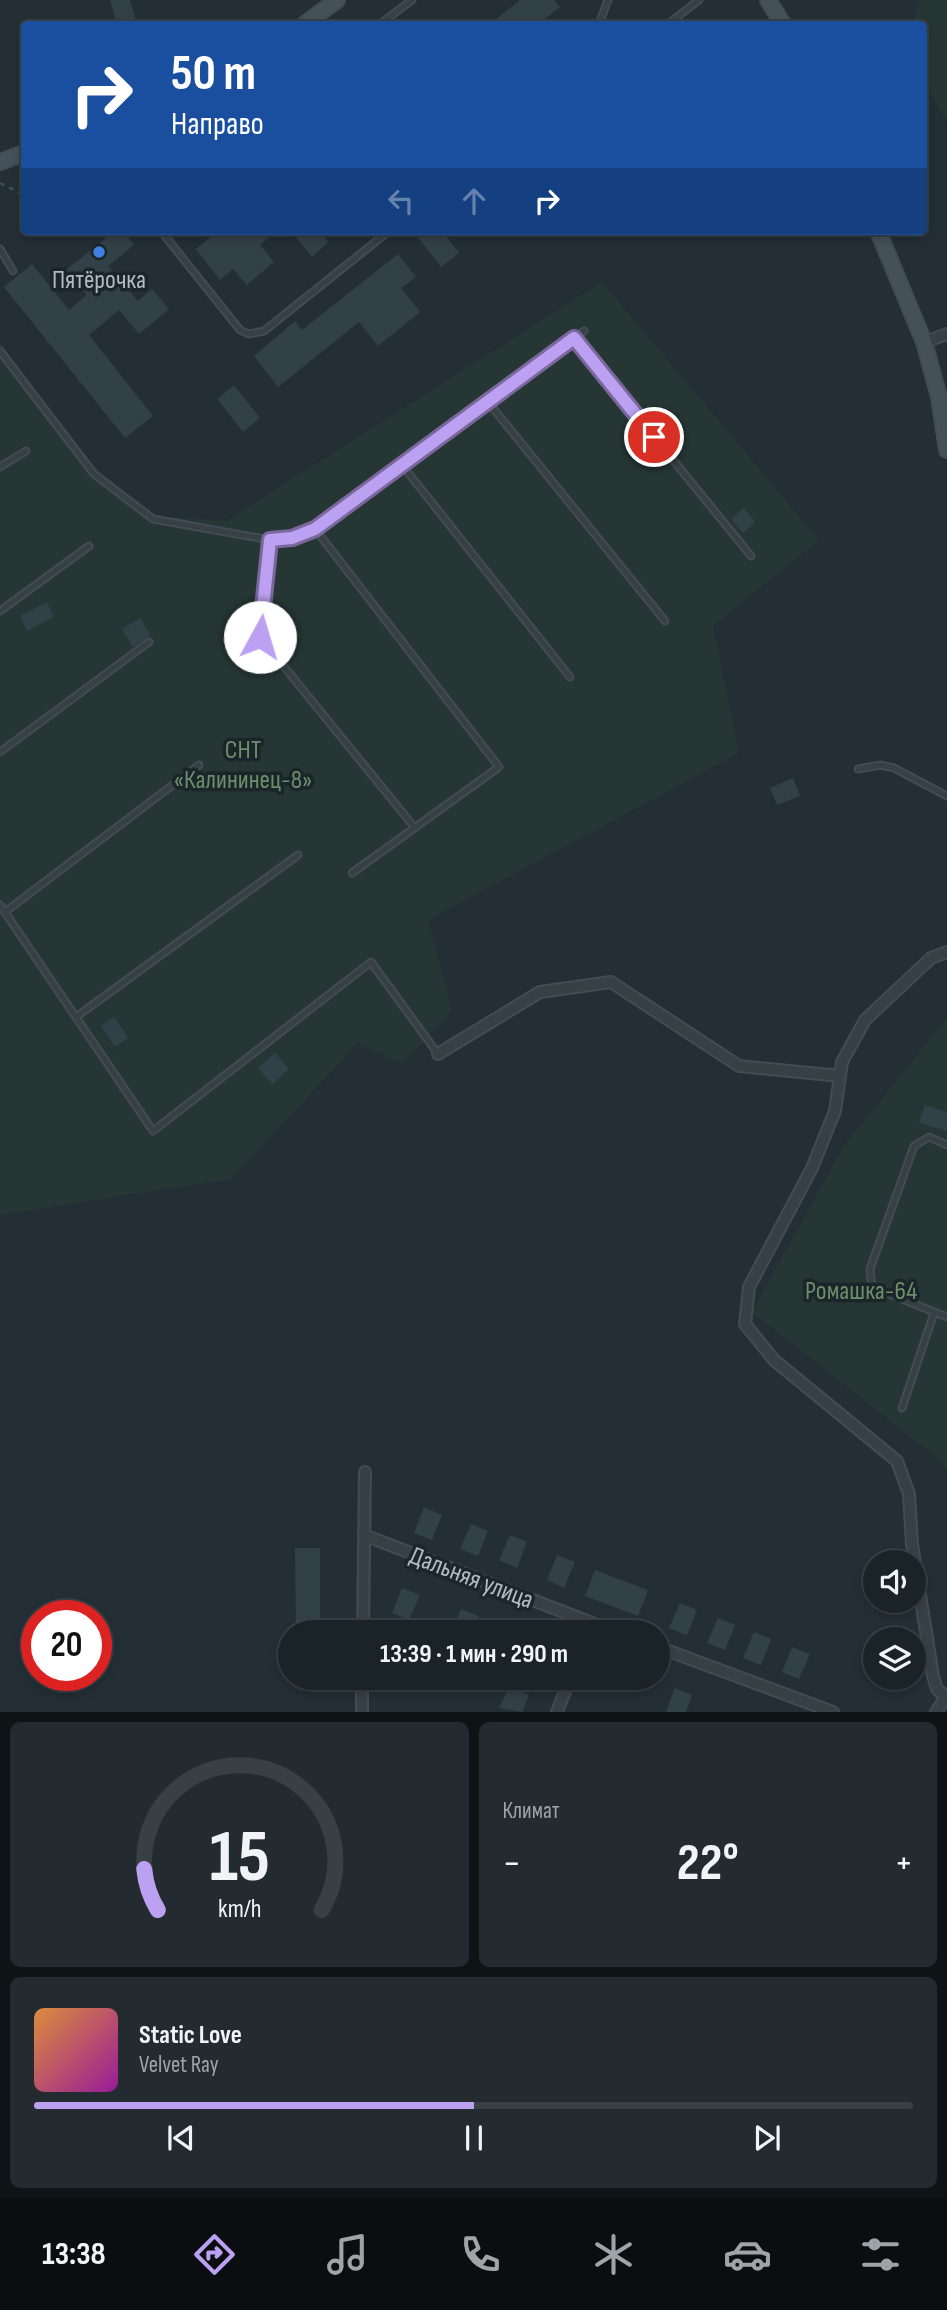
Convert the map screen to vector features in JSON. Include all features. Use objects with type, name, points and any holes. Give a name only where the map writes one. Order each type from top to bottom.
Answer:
[{"type":"main road","points":[[309,21],[337,0]]},
{"type":"main road","points":[[768,0],[781,21]]},
{"type":"main road","points":[[0,162],[21,154]]},
{"type":"main road","points":[[880,235],[924,342],[939,397],[947,450]]},
{"type":"street","points":[[924,342],[947,334]]},
{"type":"street","points":[[936,1712],[946,1698],[937,1689],[933,1676],[917,1579],[909,1494],[897,1461],[774,1360],[745,1324],[749,1287],[812,1168],[835,1111],[842,1062],[865,1020],[931,958],[947,952]]},
{"type":"street","points":[[438,1054],[540,992],[611,982],[739,1066],[839,1076]]},
{"type":"street","points":[[363,1620],[365,1472]]},
{"type":"street","name":"Дальняя улица","points":[[364,1535],[571,1620]]},
{"type":"street","points":[[670,1651],[833,1712]]},
{"type":"street","points":[[362,1690],[362,1712]]},
{"type":"street","points":[[557,1712],[565,1690]]},
{"type":"lane","points":[[384,21],[412,0]]},
{"type":"lane","points":[[600,21],[608,0]]},
{"type":"lane","points":[[672,21],[699,0]]},
{"type":"lane","points":[[164,235],[240,330],[248,334],[264,331],[384,235]]},
{"type":"lane","points":[[0,249],[13,271]]},
{"type":"lane","points":[[0,351],[94,474],[153,519],[270,540],[292,538],[315,529],[584,331]]},
{"type":"lane","points":[[574,338],[751,556]]},
{"type":"lane","points":[[488,402],[666,621]]},
{"type":"lane","points":[[0,467],[26,451]]},
{"type":"lane","points":[[402,465],[570,677]]},
{"type":"lane","points":[[315,529],[499,767],[352,873]]},
{"type":"lane","points":[[270,540],[260,637],[415,828]]},
{"type":"lane","points":[[0,611],[89,546]]},
{"type":"lane","points":[[0,752],[149,642]]},
{"type":"lane","points":[[5,912],[199,765]]},
{"type":"lane","points":[[858,769],[880,765],[894,768],[947,796]]},
{"type":"lane","points":[[76,1017],[298,855]]},
{"type":"lane","points":[[0,905],[153,1131],[371,962],[438,1054]]},
{"type":"lane","points":[[947,1144],[929,1137],[914,1146],[870,1269],[872,1287],[947,1317]]},
{"type":"lane","points":[[902,1408],[934,1313]]},
{"type":"path","points":[[0,183],[21,194]]},
{"type":"green space","points":[[920,0],[947,0],[947,122],[927,87],[927,21],[914,21]]},
{"type":"green space","name":"СНТ «Калининец-8»","points":[[602,282],[819,540],[713,626],[739,753],[428,920],[452,1011],[402,1064],[358,1043],[231,1179],[0,1215],[0,342],[92,465],[155,516],[226,521]]},
{"type":"green space","name":"Ромашка-64","points":[[947,1018],[947,1470],[935,1456],[752,1312],[843,1147]]},
{"type":"building","points":[[110,0],[130,0],[136,21],[116,21]]},
{"type":"building","points":[[520,0],[554,0],[560,7],[543,21],[494,21]]},
{"type":"building","points":[[110,235],[127,235],[134,245],[108,266],[138,301],[152,289],[169,309],[139,334],[119,310],[89,335],[153,416],[125,438],[4,287],[32,264],[69,310],[87,295],[66,270]]},
{"type":"building","points":[[213,235],[271,235],[260,245],[274,262],[247,285],[233,269],[220,280],[196,249]]},
{"type":"building","points":[[294,235],[323,235],[328,242],[312,257]]},
{"type":"building","points":[[416,235],[445,235],[459,253],[441,267]]},
{"type":"building","points":[[398,254],[416,277],[401,288],[420,312],[378,346],[359,322],[278,387],[254,356],[295,321],[302,330]]},
{"type":"building","points":[[234,385],[260,418],[243,432],[217,399]]},
{"type":"building","points":[[744,508],[755,522],[743,533],[731,519]]},
{"type":"building","points":[[47,602],[54,617],[27,631],[20,616]]},
{"type":"building","points":[[140,618],[151,635],[133,647],[122,629]]},
{"type":"building","points":[[793,778],[800,796],[777,805],[770,788]]},
{"type":"building","points":[[114,1017],[128,1038],[115,1047],[101,1026]]},
{"type":"building","points":[[275,1053],[289,1069],[272,1084],[258,1068]]},
{"type":"building","points":[[925,1105],[947,1112],[947,1131],[919,1123]]},
{"type":"building","points":[[424,1507],[442,1515],[432,1540],[414,1533]]},
{"type":"building","points":[[471,1524],[488,1531],[478,1556],[460,1549]]},
{"type":"building","points":[[510,1535],[527,1542],[517,1568],[499,1560]]},
{"type":"building","points":[[295,1548],[320,1548],[320,1620],[296,1620]]},
{"type":"building","points":[[557,1555],[575,1562],[564,1588],[547,1580]]},
{"type":"building","points":[[595,1570],[648,1590],[638,1616],[585,1596]]},
{"type":"building","points":[[402,1588],[420,1595],[409,1620],[392,1613]]},
{"type":"building","points":[[680,1603],[697,1610],[687,1635],[670,1628]]},
{"type":"building","points":[[461,1609],[479,1616],[477,1620],[456,1620]]},
{"type":"building","points":[[718,1618],[735,1625],[725,1650],[707,1643]]},
{"type":"building","points":[[754,1632],[771,1639],[761,1665],[743,1658]]},
{"type":"building","points":[[792,1647],[810,1654],[799,1679],[782,1672]]},
{"type":"building","points":[[675,1688],[692,1695],[686,1712],[666,1712]]},
{"type":"building","points":[[507,1690],[518,1690],[529,1695],[522,1712],[499,1708]]},
{"type":"place","name":"Пятёрочка","points":[[99,252]]},
{"type":"route","points":[[260,637],[270,540],[292,538],[315,529],[574,338],[654,437]]}]
